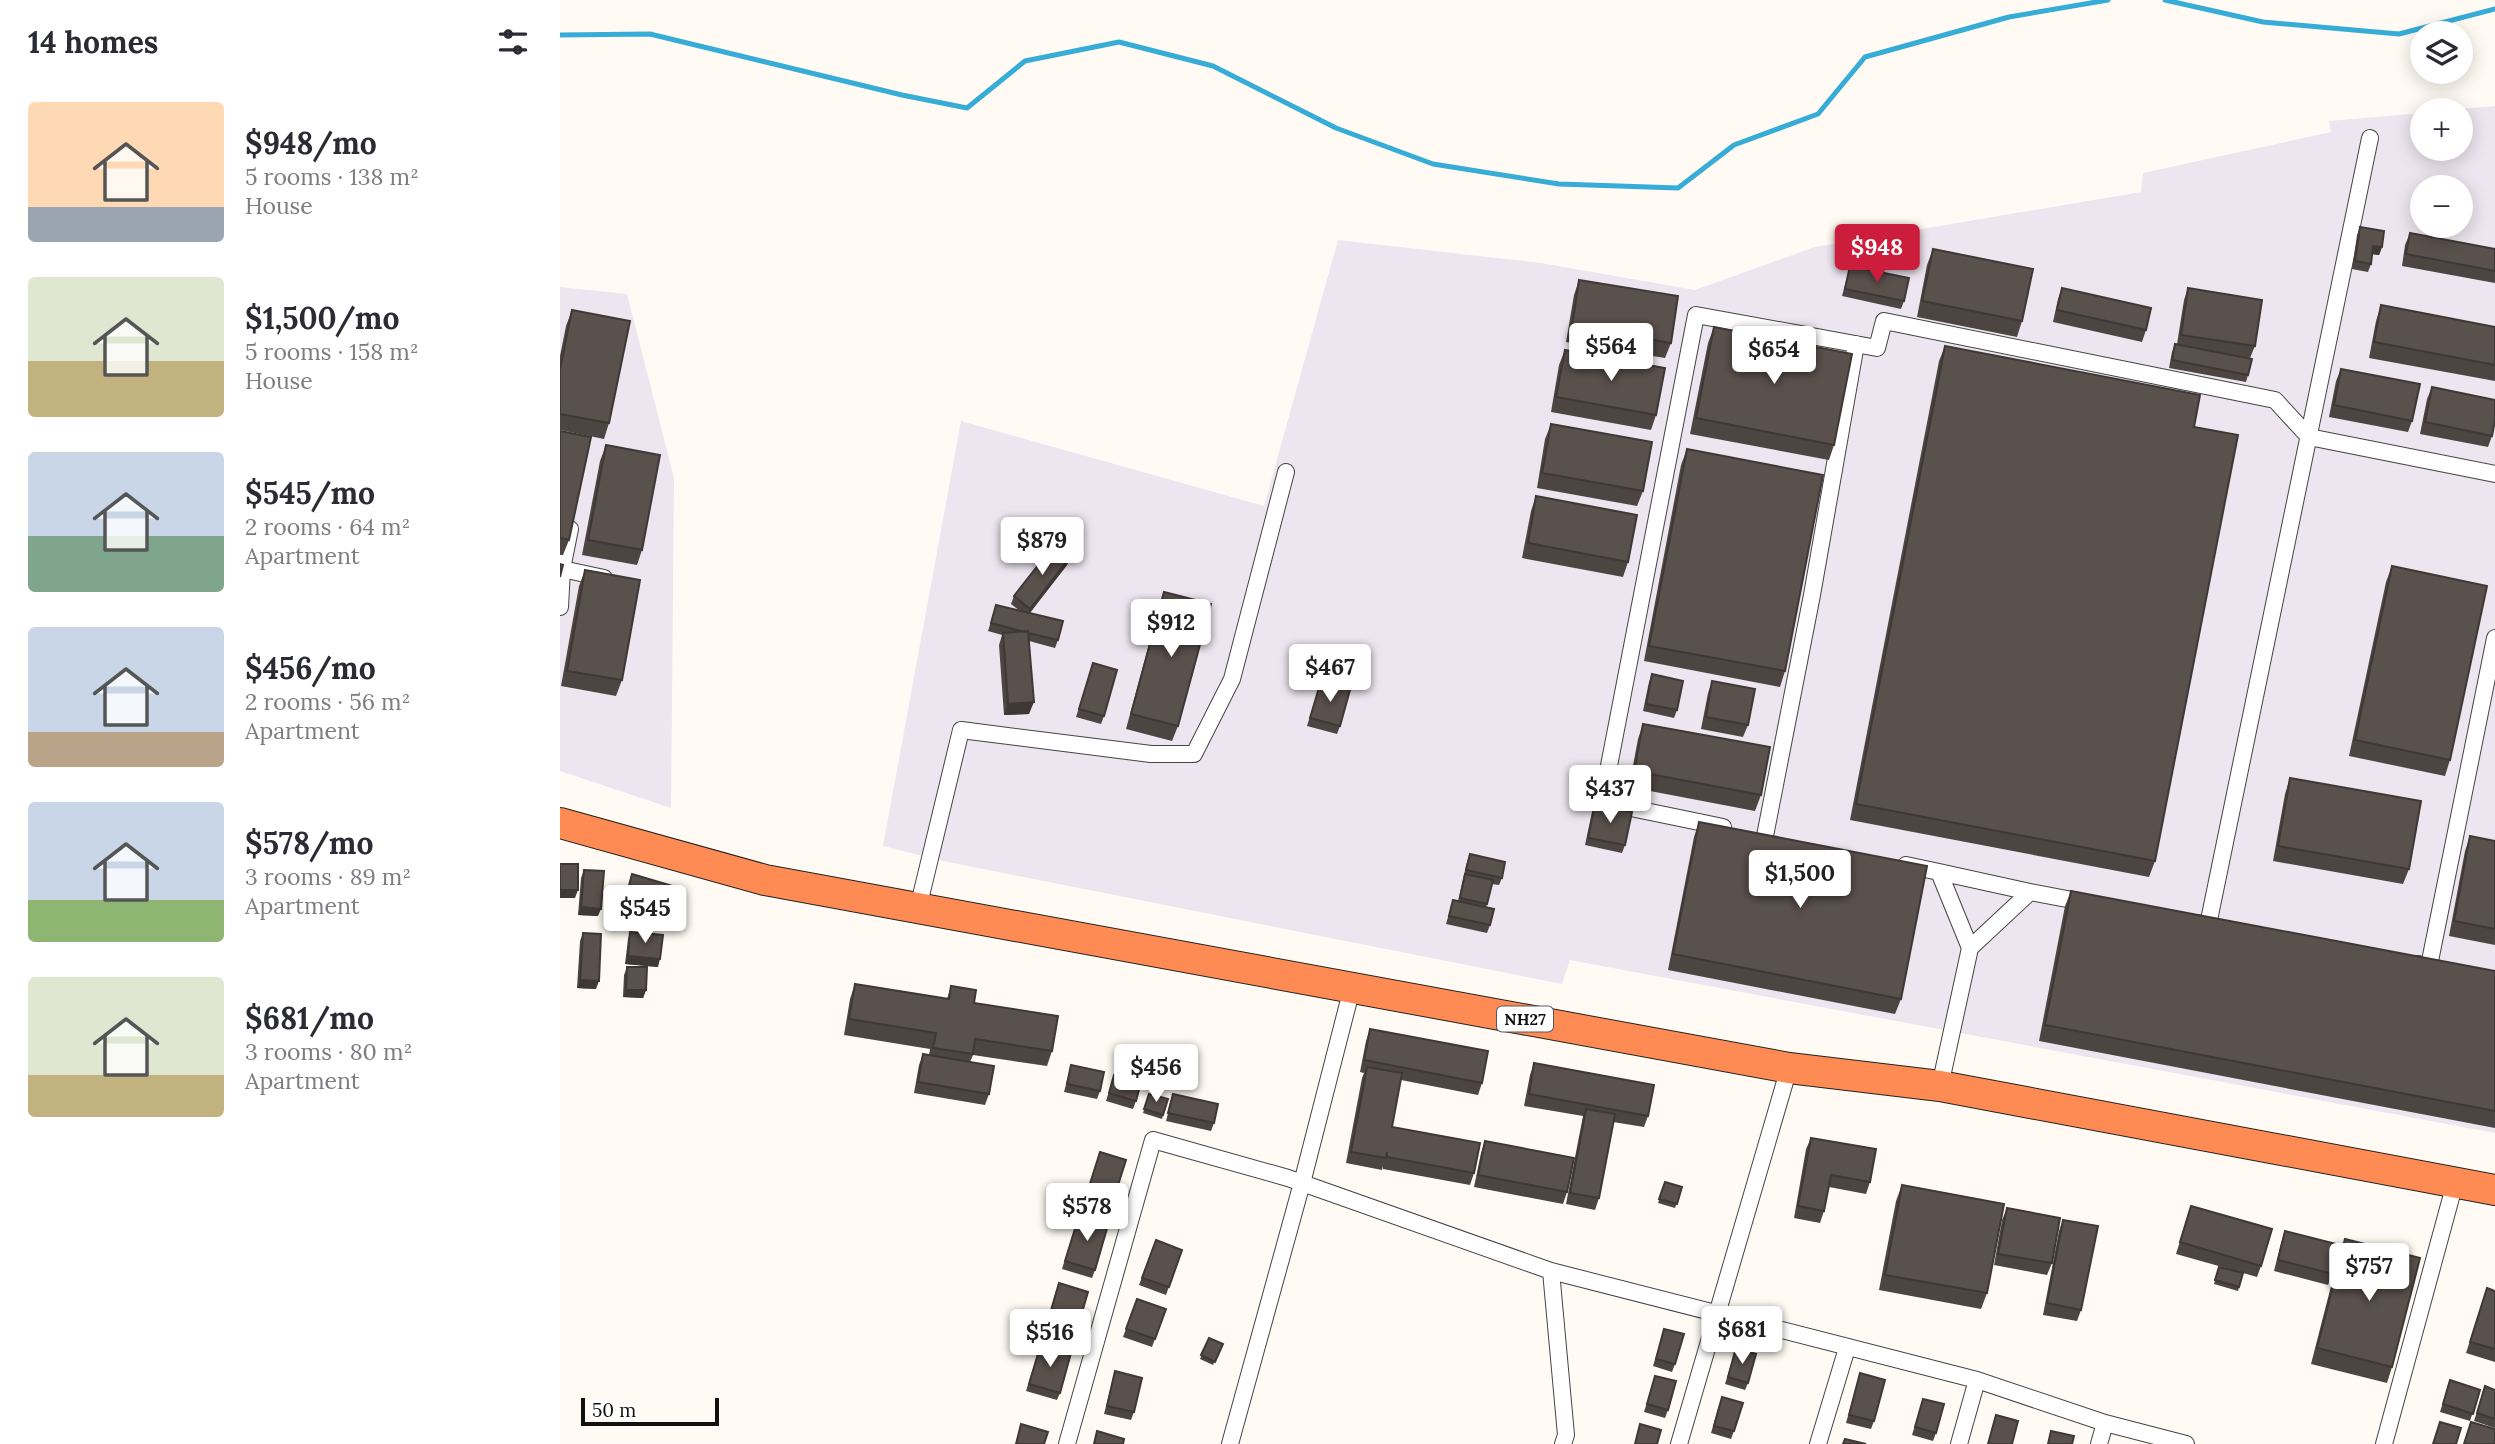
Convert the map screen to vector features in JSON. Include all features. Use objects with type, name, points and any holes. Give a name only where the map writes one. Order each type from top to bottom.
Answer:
[{"type":"highway","name":"NH27","points":[[560,823],[765,880],[1789,1068],[1940,1086],[2495,1190]]},
{"type":"street","points":[[2180,920],[2214,926],[2370,138]]},
{"type":"street","points":[[1856,344],[1812,595],[1758,834],[1602,802],[1696,315],[1856,344],[1877,348],[1884,321],[2276,400],[2309,437],[2495,474]]},
{"type":"street","points":[[918,908],[961,730],[1150,754],[1194,754],[1233,679],[1286,472]]},
{"type":"street","points":[[560,607],[561,569],[572,519]]},
{"type":"street","points":[[561,569],[623,582]]},
{"type":"street","points":[[2403,961],[2435,967],[2495,638]]},
{"type":"street","points":[[1885,861],[2099,905]]},
{"type":"street","points":[[1939,872],[1970,948],[1940,1086]]},
{"type":"street","points":[[1970,948],[2030,892]]},
{"type":"street","points":[[1230,1444],[1352,988]]},
{"type":"street","points":[[1679,1444],[1789,1068]]},
{"type":"street","points":[[1067,1444],[1153,1140],[1302,1183],[1551,1271],[1977,1380],[2105,1423],[2186,1444]]},
{"type":"street","points":[[2384,1444],[2455,1183]]},
{"type":"street","points":[[1551,1271],[1566,1435],[1563,1444]]},
{"type":"street","points":[[1818,1444],[1847,1348]]},
{"type":"street","points":[[1959,1444],[1977,1380]]},
{"type":"street","points":[[2099,1444],[2105,1423]]},
{"type":"shaded area","points":[[2495,106],[2495,1133],[1570,960],[1562,984],[943,861],[883,846],[961,421],[1264,506],[1338,240],[1541,263],[1695,290],[1815,247],[2141,192],[2143,173],[2331,132],[2329,121],[2410,114],[2410,161],[2473,161],[2473,108]]},
{"type":"shaded area","points":[[560,287],[627,294],[674,478],[671,808],[560,771]]},
{"type":"building","points":[[2360,227],[2384,231],[2382,247],[2373,246],[2371,264],[2355,261]]},
{"type":"building","points":[[2410,233],[2410,238],[2437,238],[2495,249],[2495,271],[2406,254]]},
{"type":"building","points":[[1933,249],[2033,269],[2022,321],[1922,301]]},
{"type":"building","points":[[1850,266],[1909,278],[1904,301],[1845,289]]},
{"type":"building","points":[[1579,280],[1678,296],[1671,343],[1572,326]]},
{"type":"building","points":[[2062,288],[2151,308],[2146,330],[2057,310]]},
{"type":"building","points":[[2188,288],[2262,300],[2255,346],[2181,335]]},
{"type":"building","points":[[2381,305],[2495,327],[2495,365],[2374,342]]},
{"type":"building","points":[[572,310],[630,321],[609,423],[560,414],[560,369]]},
{"type":"building","points":[[1714,327],[1852,354],[1834,445],[1696,418]]},
{"type":"building","points":[[2175,344],[2252,359],[2248,375],[2172,360]]},
{"type":"building","points":[[1945,346],[2200,395],[2194,427],[2238,435],[2155,861],[1856,804]]},
{"type":"building","points":[[1565,350],[1665,368],[1656,415],[1556,397]]},
{"type":"building","points":[[2341,369],[2420,384],[2412,421],[2334,405]]},
{"type":"building","points":[[2432,387],[2495,400],[2492,436],[2425,422]]},
{"type":"building","points":[[1551,424],[1652,442],[1643,491],[1542,473]]},
{"type":"building","points":[[560,431],[591,437],[569,540],[560,538]]},
{"type":"building","points":[[606,445],[660,455],[642,550],[588,540]]},
{"type":"building","points":[[1687,449],[1823,475],[1785,671],[1649,646]]},
{"type":"building","points":[[1536,496],[1637,515],[1628,562],[1528,543]]},
{"type":"building","points":[[1054,545],[1070,557],[1030,609],[1014,596]]},
{"type":"building","points":[[2392,566],[2487,586],[2450,760],[2355,740]]},
{"type":"building","points":[[585,570],[640,580],[622,680],[567,671]]},
{"type":"building","points":[[1164,592],[1211,604],[1178,726],[1131,714]]},
{"type":"building","points":[[996,605],[1063,621],[1058,640],[991,623]]},
{"type":"building","points":[[1028,631],[1034,702],[1008,704],[1003,633]]},
{"type":"building","points":[[1093,663],[1117,670],[1104,716],[1079,709]]},
{"type":"building","points":[[1652,674],[1683,681],[1677,710],[1646,704]]},
{"type":"building","points":[[1321,681],[1350,690],[1340,726],[1310,718]]},
{"type":"building","points":[[1712,681],[1755,689],[1748,725],[1706,717]]},
{"type":"building","points":[[1643,724],[1770,747],[1761,795],[1634,771]]},
{"type":"building","points":[[2290,778],[2421,801],[2409,869],[2278,846]]},
{"type":"building","points":[[1595,804],[1632,812],[1625,845],[1588,838]]},
{"type":"building","points":[[1699,822],[1927,866],[1901,999],[1673,954]]},
{"type":"building","points":[[2470,836],[2495,841],[2495,929],[2454,921]]},
{"type":"building","points":[[1470,854],[1505,862],[1502,878],[1466,870]]},
{"type":"building","points":[[560,864],[578,864],[578,890],[560,890]]},
{"type":"building","points":[[584,870],[604,871],[601,909],[581,907]]},
{"type":"building","points":[[632,874],[679,888],[674,906],[627,893]]},
{"type":"building","points":[[1465,874],[1493,880],[1487,904],[1460,898]]},
{"type":"building","points":[[2071,891],[2495,971],[2495,1111],[2045,1025]]},
{"type":"building","points":[[1453,900],[1494,909],[1490,925],[1449,916]]},
{"type":"building","points":[[630,932],[663,935],[660,959],[628,956]]},
{"type":"building","points":[[583,933],[601,934],[599,981],[580,980]]},
{"type":"building","points":[[627,967],[647,967],[646,990],[626,990]]},
{"type":"building","points":[[855,984],[949,999],[951,986],[976,990],[974,1003],[1058,1016],[1052,1051],[975,1039],[973,1054],[933,1048],[936,1033],[849,1019]]},
{"type":"building","points":[[1370,1029],[1488,1051],[1482,1083],[1364,1060]]},
{"type":"building","points":[[923,1054],[994,1066],[989,1094],[918,1082]]},
{"type":"building","points":[[1534,1063],[1654,1085],[1648,1116],[1529,1094]]},
{"type":"building","points":[[1071,1065],[1104,1072],[1100,1091],[1067,1084]]},
{"type":"building","points":[[1367,1067],[1402,1073],[1392,1127],[1480,1143],[1474,1173],[1387,1157],[1387,1152],[1386,1158],[1351,1152]]},
{"type":"building","points":[[1114,1075],[1141,1082],[1136,1101],[1109,1093]]},
{"type":"building","points":[[1149,1094],[1168,1099],[1163,1115],[1144,1109]]},
{"type":"building","points":[[1173,1094],[1218,1104],[1214,1123],[1168,1113]]},
{"type":"building","points":[[1586,1109],[1615,1114],[1599,1198],[1570,1193]]},
{"type":"building","points":[[1811,1138],[1876,1149],[1870,1182],[1831,1175],[1824,1211],[1798,1206]]},
{"type":"building","points":[[1485,1141],[1574,1158],[1567,1192],[1478,1175]]},
{"type":"building","points":[[1100,1152],[1126,1160],[1114,1198],[1088,1190]]},
{"type":"building","points":[[1665,1182],[1682,1187],[1677,1204],[1659,1199]]},
{"type":"building","points":[[1902,1185],[2004,1204],[1987,1293],[1885,1275]]},
{"type":"building","points":[[2191,1206],[2272,1229],[2261,1266],[2180,1242]]},
{"type":"building","points":[[2007,1208],[2060,1218],[2052,1263],[1998,1254]]},
{"type":"building","points":[[1079,1216],[1108,1225],[1095,1270],[1065,1261]]},
{"type":"building","points":[[2063,1220],[2098,1226],[2081,1310],[2047,1303]]},
{"type":"building","points":[[2285,1231],[2340,1245],[2333,1274],[2278,1260]]},
{"type":"building","points":[[2345,1239],[2420,1258],[2392,1367],[2317,1348]]},
{"type":"building","points":[[1156,1240],[1182,1250],[1169,1287],[1142,1278]]},
{"type":"building","points":[[2219,1267],[2243,1273],[2239,1287],[2215,1280]]},
{"type":"building","points":[[1059,1283],[1088,1292],[1076,1333],[1047,1324]]},
{"type":"building","points":[[2487,1288],[2495,1291],[2495,1349],[2470,1342]]},
{"type":"building","points":[[1137,1299],[1166,1309],[1155,1339],[1126,1329]]},
{"type":"building","points":[[1664,1329],[1684,1334],[1675,1364],[1656,1359]]},
{"type":"building","points":[[1209,1338],[1223,1344],[1215,1362],[1201,1355]]},
{"type":"building","points":[[1041,1344],[1071,1353],[1060,1393],[1029,1384]]},
{"type":"building","points":[[1736,1348],[1756,1354],[1748,1383],[1728,1377]]},
{"type":"building","points":[[1115,1371],[1142,1378],[1134,1412],[1107,1406]]},
{"type":"building","points":[[1860,1373],[1885,1380],[1874,1421],[1849,1415]]},
{"type":"building","points":[[1655,1376],[1676,1381],[1668,1410],[1647,1404]]},
{"type":"building","points":[[2450,1380],[2480,1390],[2473,1414],[2443,1404]]},
{"type":"building","points":[[2485,1386],[2495,1390],[2495,1419],[2477,1413]]},
{"type":"building","points":[[1722,1397],[1743,1403],[1734,1431],[1714,1426]]},
{"type":"building","points":[[1923,1399],[1944,1404],[1936,1433],[1915,1427]]},
{"type":"building","points":[[1996,1415],[2018,1421],[2012,1444],[1988,1444]]},
{"type":"building","points":[[2440,1422],[2461,1428],[2456,1444],[2433,1444]]},
{"type":"building","points":[[2471,1422],[2495,1429],[2495,1444],[2464,1444]]},
{"type":"building","points":[[1021,1424],[1048,1432],[1044,1444],[1016,1444]]},
{"type":"building","points":[[1640,1424],[1661,1430],[1657,1444],[1635,1444]]},
{"type":"building","points":[[1097,1431],[1124,1439],[1123,1444],[1094,1444]]},
{"type":"building","points":[[2051,1431],[2074,1436],[2072,1444],[2048,1444]]},
{"type":"building","points":[[1845,1439],[1866,1444],[1843,1444]]},
{"type":"waterway","points":[[560,35],[650,34],[902,95],[967,108],[1025,61],[1119,42],[1213,66],[1336,128],[1433,164],[1559,184],[1678,188],[1734,145],[1818,114],[1865,57],[2009,17],[2108,0]]},
{"type":"waterway","points":[[2165,0],[2263,22],[2399,34],[2495,9]]}]
